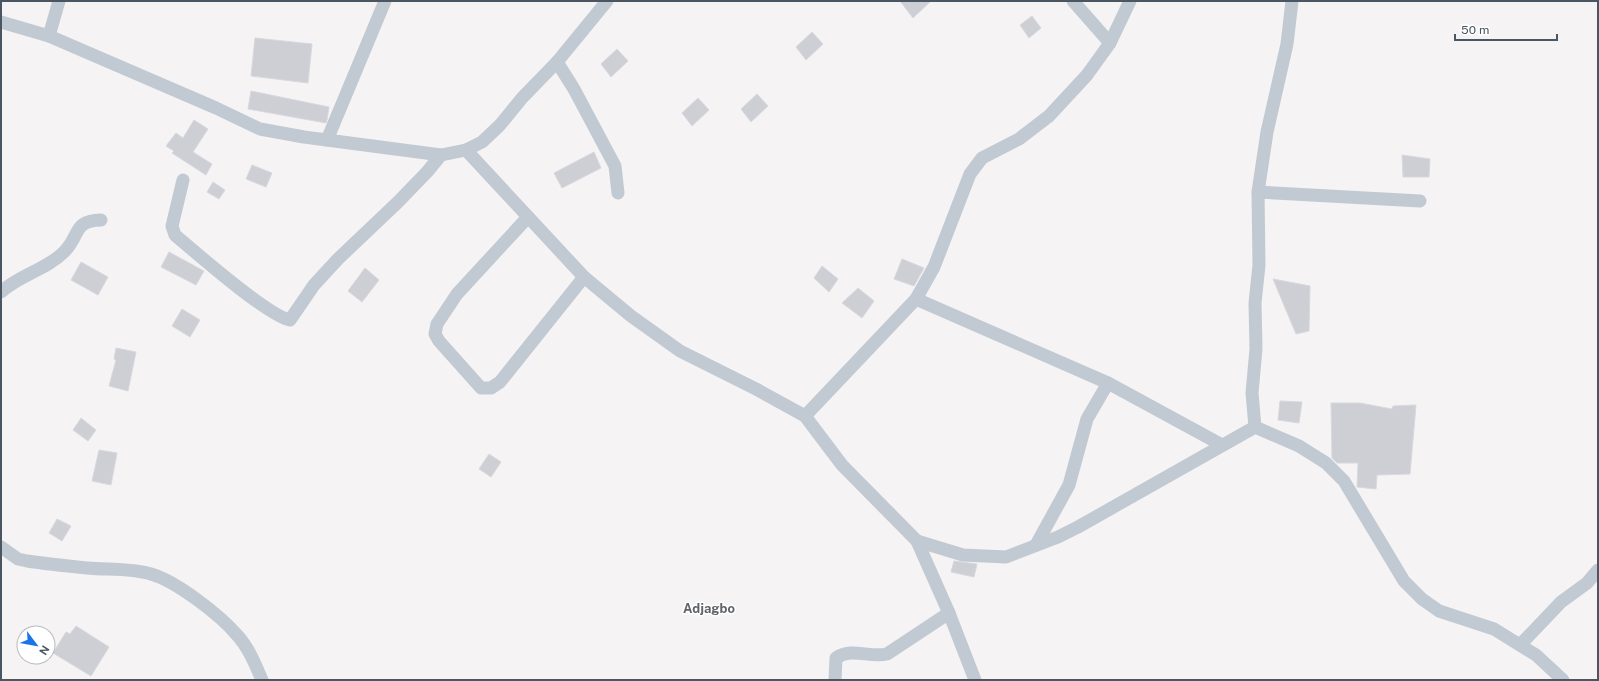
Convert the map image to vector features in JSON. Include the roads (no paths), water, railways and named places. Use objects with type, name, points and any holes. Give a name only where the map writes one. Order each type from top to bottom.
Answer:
[{"type":"street","points":[[49,36],[60,1]]},
{"type":"street","points":[[327,140],[385,1]]},
{"type":"street","points":[[1,22],[49,36],[216,108],[260,129],[327,140],[441,155],[466,150],[482,142],[500,125],[522,98],[557,62],[607,1]]},
{"type":"street","points":[[1073,1],[1110,43]]},
{"type":"street","points":[[805,416],[916,299],[934,268],[970,174],[982,158],[1019,138],[1049,116],[1087,75],[1110,43],[1130,1]]},
{"type":"street","points":[[1255,427],[1252,392],[1256,349],[1255,303],[1259,265],[1258,192],[1267,132],[1287,44],[1292,1]]},
{"type":"street","points":[[557,62],[574,89],[615,166],[618,193]]},
{"type":"street","points":[[466,150],[584,277],[631,316],[680,351],[756,389],[805,416],[842,465],[917,542],[949,613],[974,680]]},
{"type":"street","points":[[184,180],[172,226],[175,235],[240,288],[283,319],[290,320],[314,285],[333,264],[398,202],[441,155]]},
{"type":"street","points":[[1258,192],[1420,201]]},
{"type":"street","points":[[528,217],[457,294],[437,324],[435,334],[439,341],[481,388],[491,388],[500,382],[584,277]]},
{"type":"street","points":[[1,292],[56,259],[65,251],[82,225],[88,221],[101,220]]},
{"type":"street","points":[[916,299],[1108,383],[1222,444]]},
{"type":"street","points":[[1036,545],[1069,485],[1087,419],[1108,383]]},
{"type":"street","points":[[917,542],[963,555],[1006,557],[1058,537],[1078,527],[1222,444],[1255,427]]},
{"type":"street","points":[[1255,427],[1299,446],[1326,463],[1344,481],[1404,581],[1422,599],[1439,611],[1494,629],[1536,655],[1563,680]]},
{"type":"street","points":[[1,547],[18,558],[27,561],[87,568],[130,570],[152,574],[160,578],[201,603],[237,634],[254,661],[262,680]]},
{"type":"street","points":[[1520,645],[1561,602],[1593,584],[1598,570]]},
{"type":"street","points":[[835,680],[836,658],[843,653],[850,652],[876,656],[887,654],[949,613]]},
{"type":"district","name":"Adjagbo","points":[[709,608]]}]
